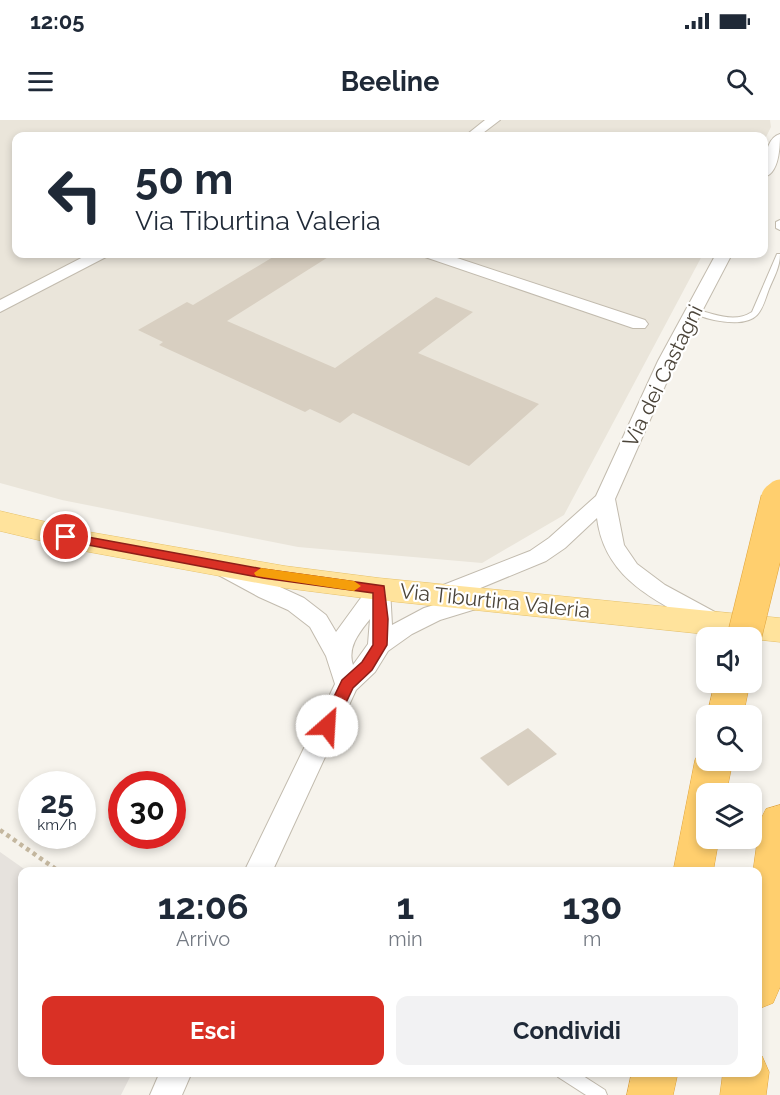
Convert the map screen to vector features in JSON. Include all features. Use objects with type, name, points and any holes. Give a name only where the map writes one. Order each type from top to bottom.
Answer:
[{"type":"highway","points":[[731,627],[780,493]]},
{"type":"highway","points":[[762,958],[780,821]]},
{"type":"highway","points":[[694,867],[697,849]]},
{"type":"highway","points":[[650,1095],[654,1077]]},
{"type":"highway","points":[[743,1095],[745,1077]]},
{"type":"main road","name":"Via Tiburtina Valeria","points":[[0,521],[89,542],[219,566],[379,589],[481,599],[706,627]]},
{"type":"main road","name":"Via Tiburtina Valeria","points":[[762,630],[780,630]]},
{"type":"street","points":[[477,132],[494,120]]},
{"type":"street","points":[[768,164],[780,138]]},
{"type":"street","points":[[0,307],[92,258]]},
{"type":"street","points":[[443,258],[639,324]]},
{"type":"street","name":"Via dei Castagni","points":[[605,499],[667,361],[722,258]]},
{"type":"street","points":[[441,595],[538,556],[557,543],[605,499]]},
{"type":"street","points":[[605,499],[612,544],[625,565],[645,582],[725,627]]},
{"type":"street","points":[[219,566],[267,592],[296,604],[318,621],[338,656],[347,684]]},
{"type":"street","points":[[338,656],[343,639],[379,589]]},
{"type":"street","points":[[379,589],[380,645]]},
{"type":"street","points":[[260,867],[347,684],[367,666],[380,645],[405,628],[432,614],[481,599]]},
{"type":"street","points":[[166,1095],[174,1077]]},
{"type":"lane","points":[[780,222],[780,228]]},
{"type":"lane","points":[[694,311],[735,320],[748,319],[754,314],[780,256]]},
{"type":"lane","points":[[571,1077],[600,1095]]},
{"type":"path","points":[[0,830],[53,867]]},
{"type":"shaded area","points":[[0,120],[770,120],[771,127],[768,133],[12,132],[12,258],[701,258],[564,515],[482,563],[298,547],[62,500],[0,483]]},
{"type":"shaded area","points":[[0,852],[21,867],[18,867],[18,1077],[130,1077],[121,1095],[0,1095]]},
{"type":"building","points":[[271,258],[327,258],[227,321],[335,368],[436,297],[473,312],[418,353],[539,404],[469,466],[353,413],[340,423],[310,409],[305,412],[159,345],[163,342],[138,330],[187,302],[193,305]]},
{"type":"building","points":[[528,728],[557,754],[508,786],[480,758]]},
{"type":"slow traffic","points":[[261,573],[354,586]]},
{"type":"route","points":[[66,537],[285,577],[379,589],[380,645],[367,666],[347,684],[327,726]]}]
